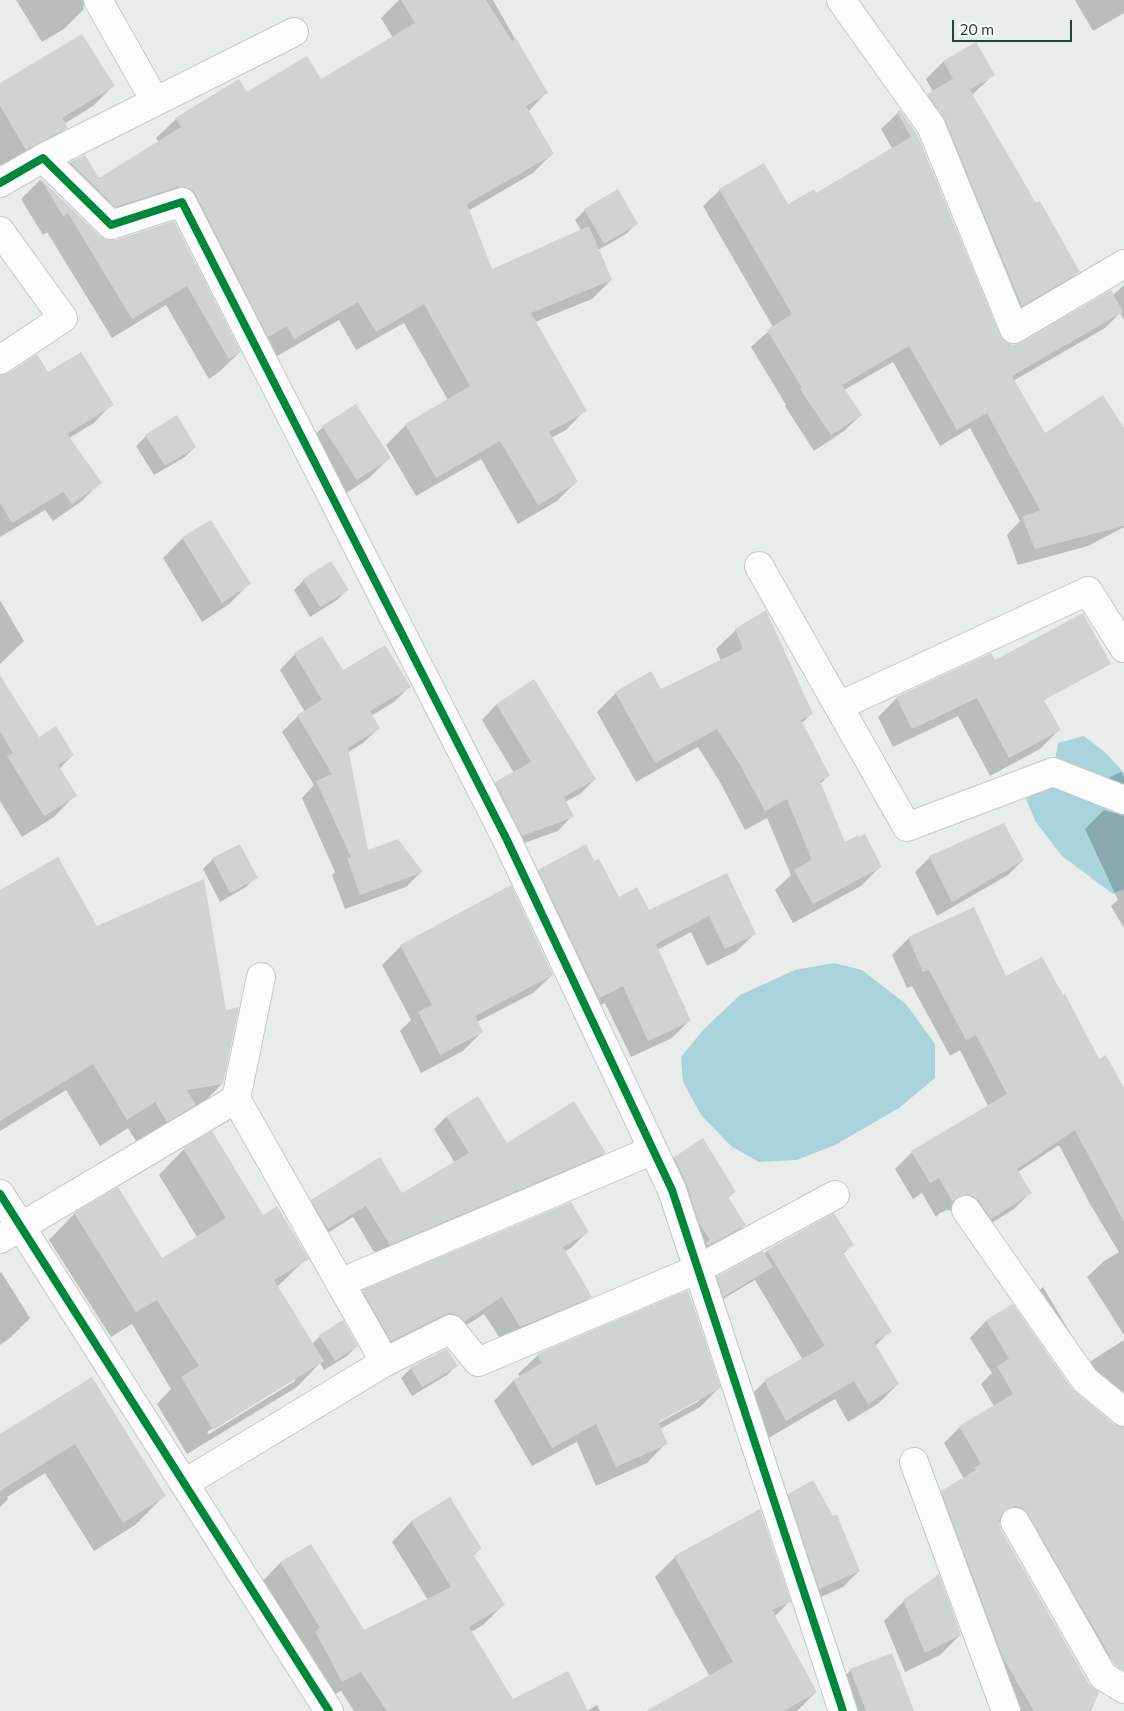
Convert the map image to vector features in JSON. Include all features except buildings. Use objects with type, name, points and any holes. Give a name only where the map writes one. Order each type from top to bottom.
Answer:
[{"type":"street","points":[[98,0],[155,101]]},
{"type":"street","points":[[841,0],[931,126],[1014,329],[1124,264]]},
{"type":"street","points":[[0,183],[43,158],[294,32]]},
{"type":"street","points":[[43,158],[111,225],[182,202],[507,840],[672,1190],[843,1711]]},
{"type":"street","points":[[0,231],[63,318],[0,360]]},
{"type":"street","points":[[759,566],[908,827],[1053,772],[1124,800]]},
{"type":"street","points":[[839,706],[1088,591],[1124,648]]},
{"type":"street","points":[[261,978],[236,1099],[385,1362]]},
{"type":"street","points":[[10,1233],[236,1099]]},
{"type":"street","points":[[340,1283],[653,1150]]},
{"type":"street","points":[[0,1194],[10,1233],[184,1483],[329,1711]]},
{"type":"street","points":[[184,1483],[385,1362],[451,1329],[478,1362],[698,1269],[835,1195]]},
{"type":"street","points":[[966,1210],[1085,1380],[1124,1412]]},
{"type":"street","points":[[914,1462],[1006,1711]]},
{"type":"street","points":[[1015,1522],[1103,1676],[1124,1689]]},
{"type":"water","points":[[1084,736],[1106,753],[1124,773],[1124,889],[1113,894],[1062,856],[1035,821],[1021,786],[1053,772],[1058,743]]},
{"type":"water","points":[[834,963],[862,970],[906,1004],[935,1044],[935,1078],[899,1108],[835,1145],[797,1160],[759,1162],[731,1146],[701,1115],[683,1082],[681,1057],[704,1029],[740,995],[795,970]]},
{"type":"cycle path","points":[[0,183],[43,158],[111,225],[182,202],[507,840],[672,1190],[843,1711]]},
{"type":"cycle path","points":[[0,1194],[329,1711]]}]
